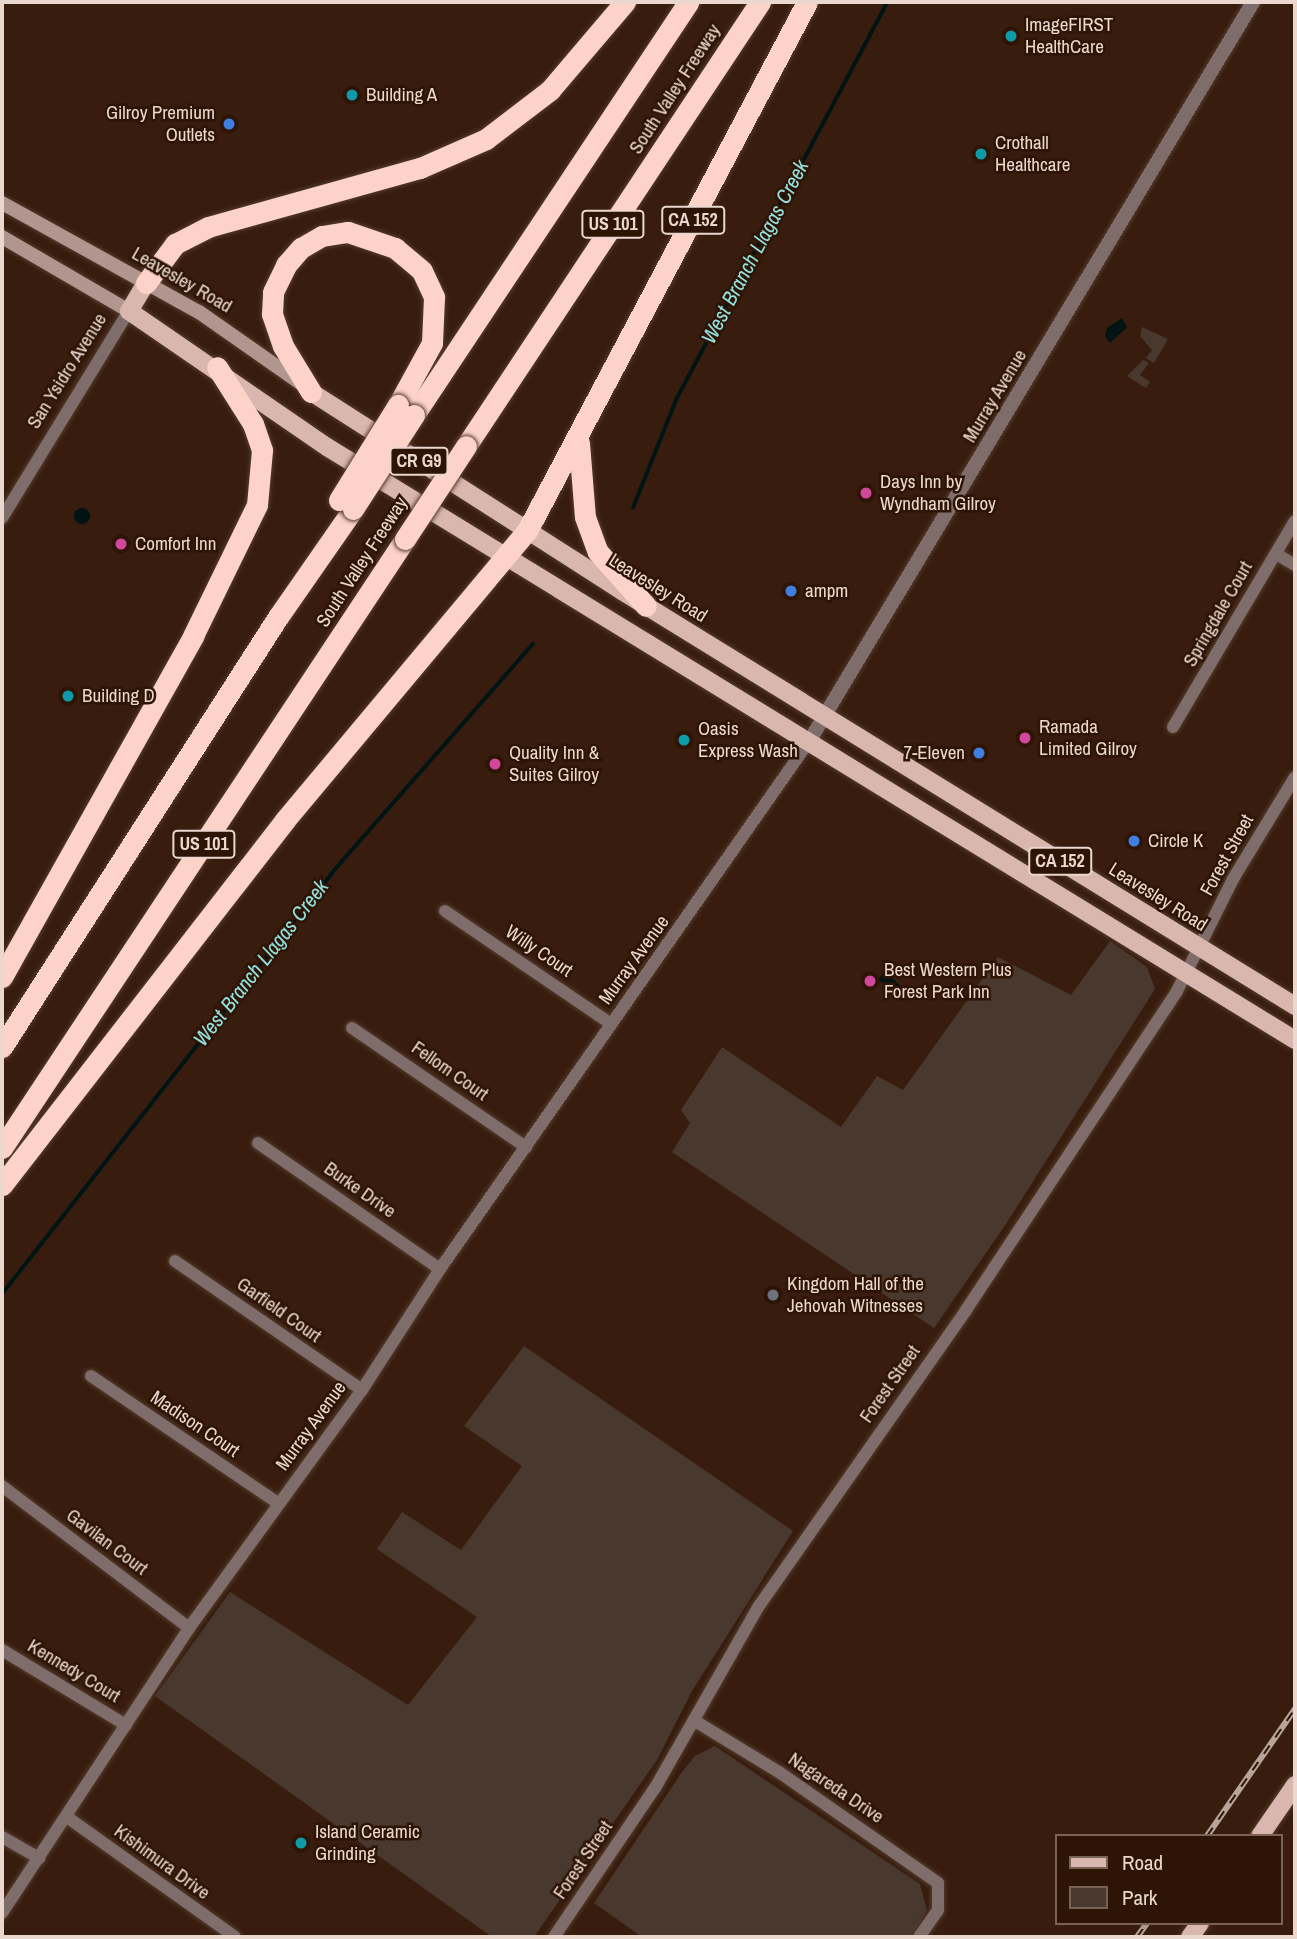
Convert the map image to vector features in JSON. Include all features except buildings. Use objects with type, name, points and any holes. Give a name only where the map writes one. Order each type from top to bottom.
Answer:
[{"type":"highway","points":[[146,283],[174,244],[208,227],[420,167],[486,139],[550,90],[625,2]]},
{"type":"highway","name":"South Valley Freeway","points":[[2,1047],[278,617],[406,410],[688,2]]},
{"type":"highway","name":"South Valley Freeway","points":[[2,1148],[760,2]]},
{"type":"highway","name":"CA 152","points":[[646,606],[598,552],[585,517],[579,438],[807,2]]},
{"type":"highway","points":[[311,391],[283,346],[272,314],[273,292],[286,265],[302,248],[322,236],[348,232],[395,248],[422,271],[434,297],[432,343],[406,410]]},
{"type":"highway","points":[[2,977],[193,636],[257,505],[262,450],[253,424],[217,367]]},
{"type":"highway","points":[[2,1185],[285,820],[507,557],[528,529],[579,438]]},
{"type":"main road","name":"Leavesley Road","points":[[2,202],[211,319],[311,391],[646,606],[1295,1006]]},
{"type":"main road","points":[[2,237],[129,311]]},
{"type":"main road","name":"San Ysidro Avenue","points":[[129,311],[146,283]]},
{"type":"main road","name":"CA 152","points":[[129,311],[217,367],[327,447],[810,740],[1295,1040]]},
{"type":"main road","points":[[1261,1834],[1295,1785]]},
{"type":"street","name":"Murray Avenue","points":[[3,1911],[189,1628],[362,1390],[440,1269],[810,740],[1253,2]]},
{"type":"street","name":"San Ysidro Avenue","points":[[2,518],[129,311]]},
{"type":"street","name":"Springdale Court","points":[[1174,727],[1295,521]]},
{"type":"street","points":[[1276,554],[1295,565]]},
{"type":"street","name":"Forest Street","points":[[554,1937],[695,1721],[713,1680],[759,1606],[966,1310],[1189,973],[1233,879],[1295,777]]},
{"type":"street","name":"Willy Court","points":[[445,911],[611,1024]]},
{"type":"street","name":"Fellom Court","points":[[352,1027],[526,1147]]},
{"type":"street","name":"Burke Drive","points":[[258,1143],[440,1269]]},
{"type":"street","name":"Garfield Court","points":[[175,1261],[362,1390]]},
{"type":"street","name":"Madison Court","points":[[91,1376],[279,1504]]},
{"type":"street","name":"Gavilan Court","points":[[2,1486],[189,1628]]},
{"type":"street","name":"Kennedy Court","points":[[2,1650],[126,1726]]},
{"type":"street","name":"Nagareda Drive","points":[[695,1721],[779,1772],[938,1883],[940,1898],[919,1937]]},
{"type":"street","name":"Kishimura Drive","points":[[67,1817],[235,1937]]},
{"type":"street","points":[[2,1837],[39,1858]]},
{"type":"green space","points":[[1142,327],[1168,339],[1154,363],[1146,358],[1152,350],[1140,336]]},
{"type":"green space","points":[[1143,360],[1149,363],[1140,375],[1150,382],[1146,388],[1127,376]]},
{"type":"green space","points":[[1110,941],[1147,967],[1155,989],[1006,1224],[934,1328],[672,1152],[690,1123],[681,1110],[722,1047],[841,1127],[877,1076],[903,1090],[998,957],[1071,995]]},
{"type":"green space","points":[[524,1346],[793,1531],[692,1691],[657,1760],[534,1937],[492,1937],[155,1696],[230,1592],[408,1705],[477,1617],[377,1549],[402,1512],[461,1550],[522,1466],[464,1426]]},
{"type":"green space","points":[[715,1746],[920,1884],[927,1910],[912,1937],[642,1937],[594,1903],[682,1772],[695,1756]]},
{"type":"shaded area","points":[[1122,318],[1127,327],[1110,343],[1105,336],[1107,328]]},
{"type":"shaded area","points":[[82,508],[88,510],[88,522],[82,524],[76,522],[74,516],[76,510]]},
{"type":"shaded area","points":[[885,970],[901,987],[897,993],[878,980]]},
{"type":"waterway","name":"West Branch Llagas Creek","points":[[633,508],[677,398],[888,2]]},
{"type":"waterway","name":"West Branch Llagas Creek","points":[[2,1294],[337,867],[533,644]]},
{"type":"railway","points":[[1208,1834],[1295,1709]]},
{"type":"railway","points":[[1137,1937],[1146,1925]]},
{"type":"place","name":"ImageFIRST HealthCare","points":[[1011,36]]},
{"type":"place","name":"Building A","points":[[352,95]]},
{"type":"place","name":"Gilroy Premium Outlets","points":[[229,124]]},
{"type":"place","name":"Crothall Healthcare","points":[[981,154]]},
{"type":"place","name":"Days Inn by Wyndham Gilroy","points":[[866,493]]},
{"type":"place","name":"Comfort Inn","points":[[121,544]]},
{"type":"place","name":"ampm","points":[[791,591]]},
{"type":"place","name":"Building D","points":[[68,696]]},
{"type":"place","name":"Ramada Limited Gilroy","points":[[1025,738]]},
{"type":"place","name":"Oasis Express Wash","points":[[684,740]]},
{"type":"place","name":"7-Eleven","points":[[979,753]]},
{"type":"place","name":"Quality Inn & Suites Gilroy","points":[[495,764]]},
{"type":"place","name":"Circle K","points":[[1134,841]]},
{"type":"place","name":"Best Western Plus Forest Park Inn","points":[[870,981]]},
{"type":"place","name":"Kingdom Hall of the Jehovah Witnesses","points":[[773,1295]]},
{"type":"place","name":"Island Ceramic Grinding","points":[[301,1843]]}]
